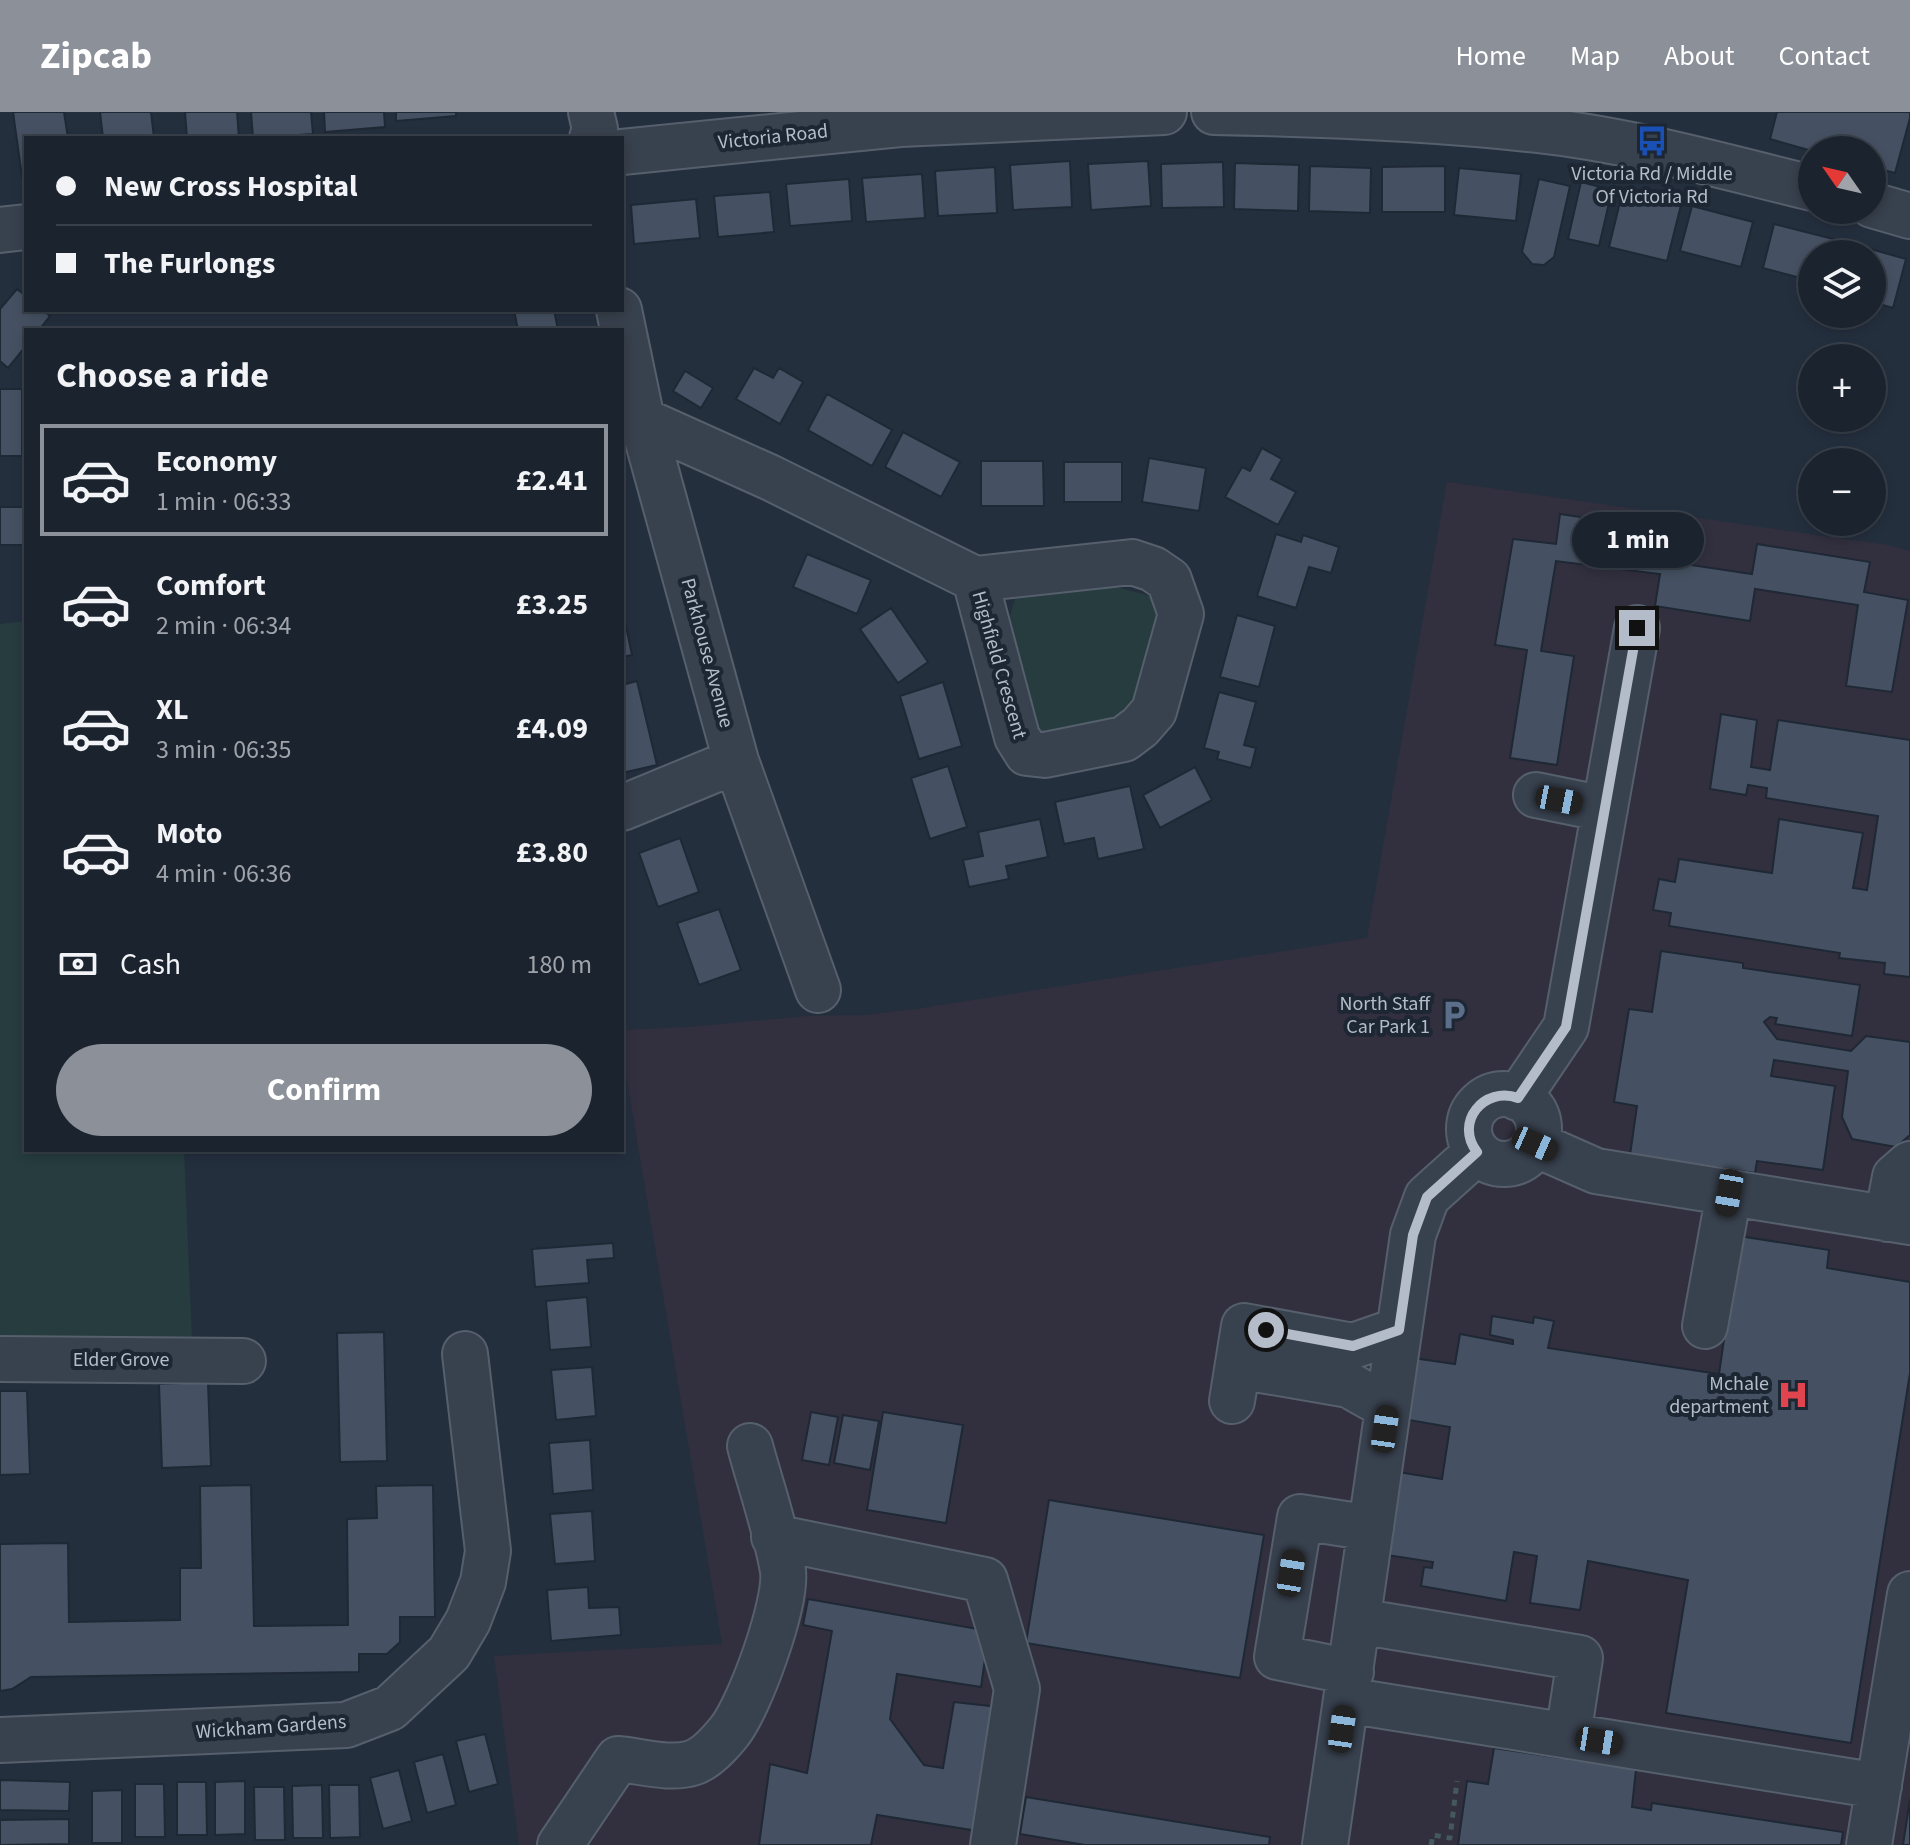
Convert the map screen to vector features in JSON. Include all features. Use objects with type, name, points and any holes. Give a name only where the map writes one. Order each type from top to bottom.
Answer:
[{"type":"street","points":[[591,112],[595,129],[593,136]]},
{"type":"street","name":"Victoria Road","points":[[624,152],[900,124],[1164,112]]},
{"type":"street","points":[[1214,112],[1301,114],[1538,130],[1650,148],[1798,185]]},
{"type":"street","points":[[1886,209],[1910,216]]},
{"type":"street","points":[[0,230],[24,227]]},
{"type":"street","name":"Parkhouse Avenue","points":[[624,334],[642,420],[736,761],[818,990]]},
{"type":"street","name":"Highfield Crescent","points":[[642,420],[769,477],[975,579],[1132,562],[1153,569],[1169,580],[1181,614],[1154,711],[1124,739],[1045,755],[1027,753],[1017,737],[975,579]]},
{"type":"street","points":[[1518,1098],[1566,1027],[1637,628]]},
{"type":"street","points":[[624,807],[736,761]]},
{"type":"street","points":[[1536,795],[1605,809]]},
{"type":"street","points":[[1325,1845],[1413,1235],[1427,1197],[1505,1163],[1539,1133],[1533,1110],[1518,1098],[1502,1094],[1490,1097],[1472,1113],[1469,1135],[1505,1163],[1596,1171],[1899,1220],[1895,1177],[1910,1164]]},
{"type":"street","points":[[1705,1326],[1729,1193]]},
{"type":"street","points":[[1388,1407],[1349,1385],[1238,1365],[1353,1346],[1399,1330]]},
{"type":"street","name":"Wickham Gardens","points":[[0,1740],[346,1725],[390,1708],[449,1653],[468,1621],[483,1582],[488,1551],[465,1354]]},
{"type":"street","name":"Elder Grove","points":[[0,1359],[243,1361]]},
{"type":"street","points":[[560,1845],[618,1759],[675,1765],[692,1763],[705,1756],[731,1731],[762,1665],[779,1609],[783,1573],[750,1446]]},
{"type":"street","points":[[1371,1528],[1300,1517],[1277,1657],[1348,1686],[1568,1736],[1879,1786]]},
{"type":"street","points":[[774,1537],[985,1580],[1017,1689],[993,1845]]},
{"type":"street","points":[[1869,1845],[1910,1594]]},
{"type":"street","points":[[1358,1621],[1580,1658],[1568,1736]]},
{"type":"path","points":[[1431,1845],[1433,1835],[1450,1838],[1457,1781]]},
{"type":"shaded area","points":[[1447,482],[1798,532],[1798,536],[1824,536],[1887,545],[1910,551],[1910,1845],[519,1845],[494,1656],[722,1644],[624,1063],[624,1030],[916,1009],[1367,938]]},
{"type":"green space","points":[[1116,587],[1154,597],[1162,625],[1155,668],[1127,720],[1044,740],[1032,718],[1010,616],[1015,599]]},
{"type":"green space","points":[[24,621],[24,1152],[184,1152],[192,1340],[0,1343],[0,624]]},
{"type":"building","points":[[13,112],[64,112],[68,136],[24,136],[22,177]]},
{"type":"building","points":[[100,112],[151,112],[154,136],[103,136]]},
{"type":"building","points":[[185,112],[237,112],[239,136],[187,136]]},
{"type":"building","points":[[251,112],[311,112],[313,134],[253,136]]},
{"type":"building","points":[[324,112],[384,112],[385,127],[325,132]]},
{"type":"building","points":[[396,112],[456,112],[456,116],[396,121]]},
{"type":"building","points":[[1777,112],[1910,112],[1895,173],[1886,171],[1886,136],[1798,136],[1798,147],[1770,139]]},
{"type":"building","points":[[1070,161],[1072,207],[1013,210],[1010,165]]},
{"type":"building","points":[[1148,161],[1151,206],[1091,210],[1088,164]]},
{"type":"building","points":[[1223,162],[1224,207],[1162,208],[1161,164]]},
{"type":"building","points":[[1235,163],[1299,165],[1298,211],[1234,209]]},
{"type":"building","points":[[1310,166],[1371,168],[1370,213],[1309,211]]},
{"type":"building","points":[[1445,166],[1445,212],[1382,212],[1382,167]]},
{"type":"building","points":[[995,167],[997,213],[938,216],[935,171]]},
{"type":"building","points":[[1459,168],[1521,174],[1516,221],[1454,215]]},
{"type":"building","points":[[922,174],[925,218],[866,222],[862,178]]},
{"type":"building","points":[[849,179],[852,221],[790,226],[786,184]]},
{"type":"building","points":[[1539,179],[1570,186],[1554,257],[1544,265],[1532,264],[1522,252]]},
{"type":"building","points":[[1581,182],[1612,190],[1599,246],[1568,239]]},
{"type":"building","points":[[1623,190],[1681,205],[1667,261],[1609,247]]},
{"type":"building","points":[[770,192],[774,232],[718,237],[714,196]]},
{"type":"building","points":[[696,199],[700,238],[634,244],[631,205]]},
{"type":"building","points":[[1692,206],[1753,222],[1741,267],[1680,251]]},
{"type":"building","points":[[1774,224],[1837,240],[1798,240],[1798,277],[1763,268]]},
{"type":"building","points":[[1886,253],[1906,259],[1893,308],[1886,306]]},
{"type":"building","points":[[17,289],[24,294],[24,312],[45,312],[50,316],[41,328],[24,328],[24,348],[8,368],[0,361],[0,309]]},
{"type":"building","points":[[514,312],[554,312],[558,328],[518,328]]},
{"type":"building","points":[[754,368],[773,378],[779,368],[803,382],[780,424],[736,399]]},
{"type":"building","points":[[685,371],[713,388],[701,408],[673,391]]},
{"type":"building","points":[[0,389],[22,389],[22,456],[0,456]]},
{"type":"building","points":[[827,394],[892,430],[872,466],[808,430]]},
{"type":"building","points":[[903,432],[960,462],[941,497],[885,467]]},
{"type":"building","points":[[1262,448],[1282,459],[1271,479],[1296,492],[1278,525],[1225,497],[1242,467],[1250,471]]},
{"type":"building","points":[[1149,458],[1206,468],[1199,511],[1142,502]]},
{"type":"building","points":[[981,461],[1043,461],[1044,506],[981,506]]},
{"type":"building","points":[[1064,462],[1122,462],[1122,502],[1064,502]]},
{"type":"building","points":[[0,507],[24,507],[24,545],[0,545]]},
{"type":"building","points":[[1560,514],[1669,530],[1664,561],[1752,574],[1757,544],[1870,562],[1864,592],[1908,600],[1892,692],[1846,686],[1858,605],[1755,589],[1750,621],[1655,606],[1660,574],[1556,561],[1541,651],[1574,656],[1557,765],[1510,758],[1527,650],[1495,645],[1513,539],[1556,544]]},
{"type":"building","points":[[1276,534],[1301,542],[1303,535],[1339,547],[1331,573],[1309,567],[1296,608],[1257,596]]},
{"type":"building","points":[[807,554],[871,580],[857,614],[793,587]]},
{"type":"building","points":[[891,608],[928,662],[898,683],[860,629]]},
{"type":"building","points":[[1237,615],[1275,626],[1259,687],[1220,677]]},
{"type":"building","points":[[624,617],[632,655],[624,657]]},
{"type":"building","points":[[637,681],[657,765],[624,773],[624,684]]},
{"type":"building","points":[[943,682],[962,746],[919,759],[900,696]]},
{"type":"building","points":[[1219,692],[1256,702],[1244,745],[1256,748],[1251,768],[1217,759],[1219,752],[1204,748]]},
{"type":"building","points":[[1721,714],[1757,720],[1751,767],[1770,770],[1778,720],[1910,740],[1910,977],[1884,974],[1885,963],[1839,958],[1840,953],[1669,926],[1671,913],[1653,910],[1659,879],[1675,882],[1679,859],[1772,873],[1779,819],[1863,833],[1853,888],[1867,890],[1878,816],[1766,798],[1767,788],[1748,785],[1746,795],[1710,789]]},
{"type":"building","points":[[948,766],[967,827],[930,839],[911,778]]},
{"type":"building","points":[[1195,767],[1212,800],[1160,828],[1143,795]]},
{"type":"building","points":[[1130,786],[1144,849],[1098,859],[1094,838],[1064,844],[1055,802]]},
{"type":"building","points":[[1040,819],[1048,857],[1006,866],[1009,879],[969,887],[963,860],[983,856],[978,832]]},
{"type":"building","points":[[680,838],[699,892],[658,907],[639,853]]},
{"type":"building","points":[[719,909],[741,970],[699,985],[677,923]]},
{"type":"building","points":[[1661,951],[1743,963],[1743,968],[1860,985],[1852,1036],[1775,1024],[1777,1018],[1770,1017],[1764,1022],[1777,1039],[1851,1051],[1866,1036],[1910,1042],[1910,1135],[1896,1147],[1852,1139],[1842,1117],[1848,1071],[1774,1060],[1771,1076],[1835,1086],[1823,1170],[1757,1161],[1755,1173],[1630,1155],[1637,1106],[1614,1102],[1629,1009],[1652,1012]]},
{"type":"building","points":[[1739,1236],[1829,1250],[1827,1268],[1910,1282],[1910,1373],[1851,1743],[1666,1713],[1688,1580],[1588,1561],[1580,1610],[1530,1603],[1537,1556],[1514,1552],[1506,1601],[1421,1586],[1424,1567],[1432,1568],[1433,1562],[1387,1555],[1398,1472],[1442,1479],[1450,1427],[1403,1419],[1413,1358],[1455,1364],[1460,1334],[1513,1344],[1513,1340],[1490,1335],[1492,1316],[1533,1323],[1534,1317],[1554,1321],[1548,1348],[1719,1374]]},
{"type":"building","points":[[613,1243],[614,1258],[587,1260],[589,1283],[535,1287],[532,1249]]},
{"type":"building","points":[[587,1297],[591,1347],[550,1350],[546,1301]]},
{"type":"building","points":[[384,1332],[387,1461],[340,1462],[337,1333]]},
{"type":"building","points":[[592,1367],[596,1416],[556,1420],[551,1370]]},
{"type":"building","points":[[208,1382],[211,1466],[162,1468],[159,1384]]},
{"type":"building","points":[[0,1391],[27,1391],[30,1474],[0,1475]]},
{"type":"building","points":[[811,1412],[838,1417],[829,1465],[802,1460]]},
{"type":"building","points":[[883,1412],[963,1425],[946,1523],[867,1510]]},
{"type":"building","points":[[843,1415],[879,1421],[870,1470],[834,1463]]},
{"type":"building","points":[[590,1440],[593,1490],[553,1494],[549,1443]]},
{"type":"building","points":[[251,1485],[254,1626],[348,1625],[347,1519],[377,1518],[376,1486],[433,1485],[435,1617],[400,1617],[400,1642],[387,1654],[359,1654],[359,1672],[31,1677],[12,1689],[0,1691],[0,1544],[68,1543],[69,1622],[180,1620],[180,1568],[201,1568],[200,1486]]},
{"type":"building","points":[[1049,1500],[1264,1535],[1240,1678],[1026,1643]]},
{"type":"building","points":[[592,1511],[595,1561],[555,1564],[550,1514]]},
{"type":"building","points":[[588,1587],[589,1608],[619,1607],[621,1635],[551,1641],[547,1590]]},
{"type":"building","points":[[808,1599],[989,1631],[981,1687],[897,1674],[890,1719],[924,1765],[943,1768],[954,1702],[999,1707],[978,1831],[877,1815],[871,1845],[759,1845],[770,1764],[807,1773],[832,1631],[803,1625]]},
{"type":"building","points":[[485,1734],[498,1784],[469,1792],[456,1741]]},
{"type":"building","points":[[1494,1748],[1636,1769],[1632,1807],[1651,1810],[1652,1803],[1843,1832],[1841,1845],[1458,1845],[1467,1781],[1488,1784]]},
{"type":"building","points":[[443,1754],[456,1805],[427,1813],[414,1762]]},
{"type":"building","points":[[399,1770],[412,1821],[383,1829],[370,1778]]},
{"type":"building","points":[[0,1780],[70,1782],[69,1811],[0,1810]]},
{"type":"building","points":[[245,1781],[245,1834],[215,1835],[215,1782]]},
{"type":"building","points":[[177,1782],[206,1782],[207,1835],[177,1835]]},
{"type":"building","points":[[135,1784],[164,1784],[165,1837],[135,1837]]},
{"type":"building","points":[[322,1785],[323,1838],[293,1838],[292,1786]]},
{"type":"building","points":[[329,1785],[359,1785],[360,1837],[330,1838]]},
{"type":"building","points":[[254,1787],[284,1787],[285,1840],[255,1840]]},
{"type":"building","points":[[122,1790],[122,1843],[92,1843],[92,1791]]},
{"type":"building","points":[[1026,1797],[1270,1837],[1269,1845],[1085,1845],[1020,1834]]},
{"type":"building","points":[[1910,1799],[1910,1845],[1903,1845]]},
{"type":"building","points":[[69,1819],[69,1844],[0,1845],[0,1820]]},
{"type":"place","name":"Victoria Rd / Middle Of Victoria Rd","points":[[1652,141]]},
{"type":"place","name":"North Staff Car Park 1","points":[[1454,1015]]},
{"type":"place","name":"Mchale department","points":[[1793,1395]]},
{"type":"route","points":[[1266,1330],[1353,1346],[1399,1330],[1413,1235],[1427,1197],[1477,1152],[1469,1135],[1472,1113],[1490,1097],[1502,1094],[1518,1098],[1566,1027],[1637,628]]}]
